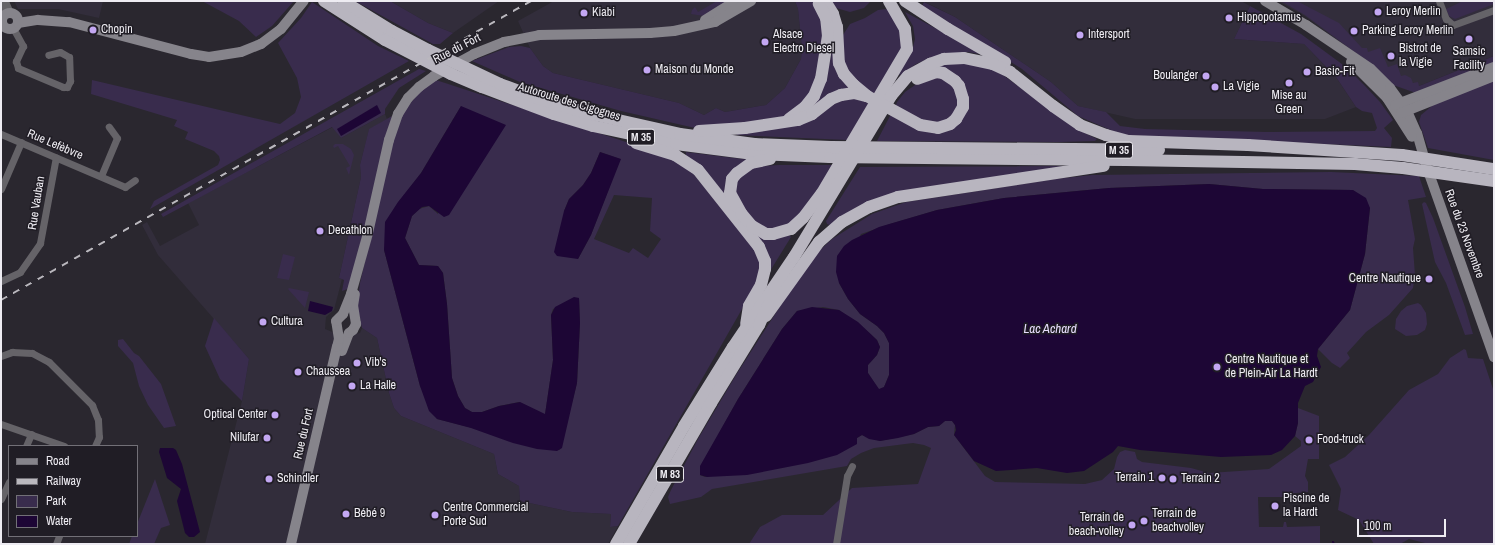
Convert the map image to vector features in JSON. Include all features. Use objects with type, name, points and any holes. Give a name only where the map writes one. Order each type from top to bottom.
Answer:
[{"type":"highway","name":"Autoroute des Cigognes","points":[[324,1],[385,40],[451,74],[511,99],[586,124],[633,135],[717,150],[776,155],[1126,160]]},
{"type":"highway","name":"Autoroute des Cigognes","points":[[343,1],[392,31],[462,67],[543,100],[625,123],[680,134],[754,144],[831,148],[1266,152],[1306,150]]},
{"type":"highway","points":[[779,124],[794,116],[805,107],[814,96],[821,79],[828,36],[826,18],[817,1]]},
{"type":"highway","points":[[825,1],[833,14],[837,27],[839,63],[844,74],[868,96],[920,125],[931,128],[938,128],[950,124],[960,114],[963,107],[962,93],[955,81],[949,76],[936,72],[919,77],[907,87],[890,95]]},
{"type":"highway","points":[[746,322],[794,256],[890,95],[907,49],[905,29],[889,1]]},
{"type":"highway","points":[[899,1],[903,6],[943,29],[956,34]]},
{"type":"highway","points":[[905,1],[956,34],[1016,68],[1089,128]]},
{"type":"highway","points":[[890,95],[908,76],[918,69],[944,59],[975,59],[993,64],[1010,72],[1071,119],[1089,128],[1129,141],[1248,145],[1306,150]]},
{"type":"highway","points":[[680,134],[779,124],[805,118],[831,99],[841,95],[854,93],[868,96]]},
{"type":"highway","points":[[511,99],[526,109],[675,155],[698,170],[760,247],[763,254],[765,269],[764,277],[749,306],[746,322]]},
{"type":"highway","points":[[759,325],[766,310],[810,243],[843,175],[873,124]]},
{"type":"highway","name":"M 35","points":[[1306,150],[1402,155],[1439,159],[1494,169]]},
{"type":"highway","points":[[776,155],[769,160],[751,164],[737,173],[732,179],[730,193],[733,201],[752,226],[766,234],[785,232],[803,218],[822,193],[843,175]]},
{"type":"highway","points":[[759,325],[819,242],[842,222],[869,207],[898,197],[1062,171],[1117,165],[1126,160]]},
{"type":"highway","name":"M 35","points":[[1126,160],[1355,164],[1443,172],[1494,181]]},
{"type":"highway","points":[[746,322],[807,222],[822,193]]},
{"type":"highway","name":"M 83","points":[[616,544],[746,322]]},
{"type":"highway","name":"M 83","points":[[629,544],[710,403],[759,325]]},
{"type":"main road","points":[[8,21],[44,14],[75,17],[123,31],[137,39],[191,54],[209,57],[241,52],[261,44],[281,29],[304,1]]},
{"type":"main road","points":[[692,28],[697,23],[709,18],[736,1]]},
{"type":"main road","name":"Rue du Fort","points":[[291,544],[338,347],[338,330],[336,321],[343,314],[351,294],[395,121],[408,98],[430,78],[474,54],[515,39],[550,35],[650,33],[692,28],[715,22],[751,1]]},
{"type":"main road","name":"Rue du 23 Novembre","points":[[1266,1],[1306,25],[1342,51],[1356,58],[1371,69],[1417,133],[1426,165],[1494,357]]},
{"type":"main road","points":[[1400,108],[1494,67]]},
{"type":"main road","points":[[1400,108],[1494,76]]},
{"type":"main road","name":"Rue du Fort","points":[[296,544],[341,353],[349,333],[355,328],[353,306],[361,258]]},
{"type":"main road","points":[[343,314],[349,314],[354,318]]},
{"type":"main road","points":[[338,330],[343,333],[349,333]]},
{"type":"street","points":[[4,1],[8,21],[22,46],[16,61],[18,68],[63,87],[67,87],[70,81],[69,57],[60,52],[48,55]]},
{"type":"street","points":[[1439,1],[1446,19],[1453,25],[1494,10]]},
{"type":"street","points":[[101,176],[117,138],[109,126]]},
{"type":"street","name":"Rue Lefèbvre","points":[[1,134],[125,187],[136,180]]},
{"type":"street","points":[[1,189],[21,142]]},
{"type":"street","name":"Rue Vauban","points":[[1,282],[20,272],[40,243],[43,236],[56,157]]},
{"type":"street","points":[[1,356],[12,352],[32,353],[49,362],[92,405],[98,420],[99,436],[95,445]]},
{"type":"street","points":[[1,424],[61,445]]},
{"type":"street","points":[[26,445],[31,434]]},
{"type":"street","points":[[836,544],[847,476],[852,466]]},
{"type":"street","points":[[1,499],[8,484]]},
{"type":"shaded area","points":[[14,1],[103,1],[99,18],[58,9],[18,9]]},
{"type":"shaded area","points":[[390,1],[499,1],[453,33],[428,23]]},
{"type":"shaded area","points":[[554,1],[795,1],[798,9],[802,49],[801,59],[785,88],[766,105],[725,112],[716,108],[704,115],[679,103],[553,73],[543,66],[530,48],[518,21]]},
{"type":"shaded area","points":[[923,1],[1241,1],[1250,6],[1234,39],[1304,44],[1336,77],[1356,107],[1325,119],[1135,119],[1078,106],[1051,82],[955,17]]},
{"type":"shaded area","points":[[1278,1],[1494,1],[1494,56],[1419,86],[1348,48],[1305,16]]},
{"type":"shaded area","points":[[385,114],[387,119],[369,130],[360,165],[361,177],[339,278],[342,279],[334,310],[326,317],[325,329],[342,336],[360,333],[362,328],[377,338],[389,393],[394,408],[401,416],[494,454],[498,474],[519,486],[520,501],[572,512],[611,514],[610,527],[618,526],[608,544],[205,544],[242,401],[249,359],[158,255],[142,225],[147,222],[160,246],[199,225],[188,203],[333,127],[341,138]]},
{"type":"green space","points":[[202,1],[294,1],[272,26],[256,37],[239,21]]},
{"type":"green space","points":[[355,1],[390,1],[428,23],[453,33],[440,44],[433,44]]},
{"type":"green space","points":[[717,1],[732,1],[704,16],[691,14],[695,7],[698,12]]},
{"type":"green space","points":[[795,1],[814,1],[824,20],[825,39],[813,89],[801,107],[782,119],[695,128],[621,111],[520,82],[472,61],[509,47],[521,46],[530,48],[543,66],[553,73],[679,103],[704,115],[716,108],[725,112],[766,105],[785,88],[801,59],[802,49],[798,9]]},
{"type":"green space","points":[[830,1],[871,1],[864,8],[850,12],[836,8]]},
{"type":"green space","points":[[1281,1],[1297,1],[1339,23],[1362,48],[1367,48],[1368,52],[1380,48],[1388,67],[1397,64],[1401,76],[1405,75],[1411,78],[1413,83],[1418,82],[1419,86],[1494,56],[1494,64],[1416,93],[1393,85],[1372,65],[1305,15]]},
{"type":"green space","points":[[1463,1],[1494,1],[1494,4],[1455,19],[1449,16],[1446,9]]},
{"type":"green space","points":[[312,2],[378,46],[409,61],[150,209],[154,201],[218,165],[220,160],[219,156],[214,151],[185,139],[188,132],[174,126],[177,120],[91,94],[92,80],[280,124],[295,113],[301,97],[297,78],[278,43],[301,18]]},
{"type":"green space","points":[[924,2],[955,17],[1051,82],[1078,106],[1106,112],[1120,126],[1145,129],[1267,132],[1375,131],[1377,128],[1372,113],[1362,111],[1356,107],[1336,77],[1304,44],[1234,39],[1250,6],[1301,34],[1346,67],[1366,87],[1380,102],[1393,120],[1384,128],[1392,138],[1391,147],[1122,135],[1078,116],[1022,69],[922,6]]},
{"type":"green space","points":[[886,9],[892,11],[907,37],[875,98],[851,79],[841,56],[843,35],[850,24],[865,18],[878,10]]},
{"type":"green space","points":[[905,12],[980,52],[980,54],[967,52],[932,57],[916,64],[901,75],[898,74],[913,47],[915,39],[913,26]]},
{"type":"green space","points":[[834,29],[848,88],[817,105],[813,104],[822,89],[831,57]]},
{"type":"green space","points":[[954,62],[984,65],[999,72],[1075,128],[1097,139],[1095,141],[1059,142],[877,141],[891,114],[941,133],[967,93],[935,68]]},
{"type":"green space","points":[[419,69],[426,71],[399,88],[385,109],[385,114],[341,138],[332,127],[163,217],[161,214]]},
{"type":"green space","points":[[939,77],[956,88],[958,110],[944,123],[924,121],[895,108],[897,102],[905,92],[918,83]]},
{"type":"green space","points":[[1494,79],[1494,160],[1428,148],[1419,122],[1421,115],[1433,105]]},
{"type":"green space","points":[[436,80],[672,157],[688,167],[759,254],[760,269],[758,281],[618,526],[610,527],[611,514],[572,512],[520,501],[519,486],[498,474],[494,454],[401,416],[394,408],[389,393],[377,338],[362,328],[357,306],[360,283],[392,143],[404,111],[421,90]],"holes":[[[461,106],[438,214],[429,206],[419,209],[412,216],[405,238],[419,265],[438,266],[443,273],[447,304],[452,378],[458,396],[465,408],[472,412],[482,412],[499,406],[519,402],[545,415],[553,360],[551,315],[553,309],[579,298],[580,323],[577,383],[560,450],[437,419],[420,386],[384,250],[395,207],[421,173]],[[600,152],[620,159],[591,235],[578,259],[564,211],[569,199],[583,185],[591,173]],[[614,195],[652,198],[650,231],[661,239],[648,258],[633,248],[629,253],[594,239]]]},
{"type":"green space","points":[[850,97],[869,103],[847,140],[737,135],[736,132],[830,106]]},
{"type":"green space","points":[[392,116],[355,274],[348,289],[342,291],[344,280],[339,278],[361,177],[360,165],[369,129]]},
{"type":"green space","points":[[335,144],[343,144],[351,149],[354,155],[349,175],[346,168],[350,166],[338,146],[334,148],[333,146]]},
{"type":"green space","points":[[686,152],[751,160],[738,169],[730,200],[686,156]]},
{"type":"green space","points":[[836,165],[791,225],[767,231],[752,221],[735,196],[737,179],[749,169],[760,166]]},
{"type":"green space","points":[[1068,166],[943,186],[832,226],[827,224],[826,221],[860,167]]},
{"type":"green space","points":[[1331,172],[1419,176],[1426,197],[1408,200],[1415,239],[1413,248],[1415,275],[1413,288],[1389,315],[1366,332],[1347,353],[1350,358],[1340,368],[1332,363],[1318,349],[1350,310],[1365,254],[1370,208],[1353,190],[1263,189],[1209,184],[1109,188],[1004,198],[937,210],[861,234],[839,283],[848,299],[860,314],[884,333],[889,343],[889,375],[884,387],[879,390],[868,373],[868,365],[877,355],[880,347],[877,340],[866,330],[839,310],[823,307],[797,311],[782,329],[738,399],[700,468],[700,475],[705,477],[857,438],[862,435],[880,441],[914,434],[928,427],[939,426],[945,421],[952,421],[955,425],[954,435],[985,476],[995,482],[1085,484],[1102,480],[1114,469],[1117,457],[1120,452],[1125,450],[1135,452],[1137,459],[1142,462],[1191,468],[1209,473],[1269,469],[1301,446],[1301,441],[1295,436],[1298,423],[1298,408],[1319,416],[1319,459],[1308,459],[1305,476],[1308,482],[1308,492],[1284,494],[1283,497],[1258,497],[1259,527],[1283,527],[1284,522],[1286,522],[1287,527],[1320,526],[1320,544],[749,544],[760,527],[782,515],[823,515],[852,488],[918,484],[931,448],[913,443],[874,448],[851,459],[847,466],[712,489],[701,497],[670,504],[668,497],[671,490],[698,439],[736,375],[795,283],[818,252],[832,239],[872,214],[906,202],[1055,179],[1092,175]]},
{"type":"green space","points":[[1424,202],[1426,203],[1433,218],[1465,307],[1473,334],[1465,335],[1446,283],[1435,262],[1422,204]]},
{"type":"green space","points":[[748,228],[789,235],[791,237],[767,276]]},
{"type":"green space","points":[[283,254],[295,257],[289,280],[277,278]]},
{"type":"green space","points":[[288,289],[309,292],[305,308]]},
{"type":"green space","points":[[1418,303],[1426,313],[1427,324],[1425,330],[1417,335],[1406,336],[1395,329],[1396,319],[1401,311],[1407,306]]},
{"type":"green space","points":[[214,318],[249,359],[242,401],[220,379],[205,346]]},
{"type":"green space","points":[[123,339],[134,353],[139,356],[161,384],[176,426],[164,428],[148,405],[139,386],[133,363],[118,346],[118,340]]},
{"type":"green space","points":[[1464,349],[1466,350],[1468,358],[1483,359],[1494,392],[1494,544],[1429,544],[1409,539],[1400,544],[1374,544],[1359,520],[1338,510],[1341,489],[1329,465],[1345,457],[1369,435],[1409,390],[1438,374],[1450,358]]},
{"type":"green space","points":[[155,479],[170,525],[161,528],[154,544],[129,544],[132,537],[138,537],[138,522]]},
{"type":"water","points":[[377,105],[381,113],[341,136],[337,129]]},
{"type":"water","points":[[461,106],[506,125],[449,215],[444,217],[429,206],[422,207],[412,216],[405,238],[419,265],[438,266],[443,273],[447,304],[452,378],[458,396],[465,408],[472,412],[482,412],[499,406],[520,402],[545,414],[553,360],[551,315],[555,307],[574,297],[579,298],[580,323],[577,383],[562,448],[557,451],[537,449],[513,443],[471,428],[437,419],[429,411],[420,386],[384,250],[385,222],[398,202],[421,173]]},
{"type":"water","points":[[600,152],[621,159],[591,235],[578,259],[557,256],[554,252],[564,211],[569,199],[583,185],[591,173]]},
{"type":"water","name":"Lac Achard","points":[[1209,184],[1263,189],[1353,190],[1366,198],[1370,208],[1365,254],[1350,310],[1318,349],[1317,356],[1321,367],[1313,382],[1305,386],[1298,403],[1298,423],[1295,436],[1282,450],[1271,455],[1221,457],[1140,450],[1118,446],[1113,452],[1084,471],[1067,473],[1037,468],[996,471],[974,461],[954,435],[956,430],[955,425],[952,421],[945,421],[939,426],[928,427],[914,434],[898,438],[880,441],[869,439],[862,435],[857,438],[857,444],[837,455],[808,463],[747,475],[707,477],[700,475],[700,466],[738,399],[782,329],[797,311],[812,307],[839,310],[858,322],[877,340],[880,347],[877,355],[868,365],[868,373],[879,389],[884,387],[889,375],[889,343],[884,333],[860,314],[848,299],[839,283],[836,272],[837,256],[844,246],[852,240],[879,227],[937,210],[1004,198],[1109,188]]},
{"type":"water","points":[[310,301],[333,307],[332,311],[325,315],[308,311]]},
{"type":"water","points":[[160,448],[173,448],[176,450],[182,464],[200,532],[194,537],[189,537],[185,533],[177,501],[181,489],[167,478],[159,452]]},
{"type":"railway","points":[[1,300],[531,1]]},
{"type":"place","name":"Leroy Merlin","points":[[1378,12]]},
{"type":"place","name":"Kiabi","points":[[584,13]]},
{"type":"place","name":"Hippopotamus","points":[[1229,18]]},
{"type":"place","name":"Chopin","points":[[93,30]]},
{"type":"place","name":"Parking Leroy Merlin","points":[[1354,31]]},
{"type":"place","name":"Intersport","points":[[1080,35]]},
{"type":"place","name":"Samsic Facility","points":[[1469,39]]},
{"type":"place","name":"Alsace Electro Diesel","points":[[765,42]]},
{"type":"place","name":"Bistrot de la Vigie","points":[[1391,56]]},
{"type":"place","name":"Maison du Monde","points":[[647,70]]},
{"type":"place","name":"Basic-Fit","points":[[1307,72]]},
{"type":"place","name":"Boulanger","points":[[1206,76]]},
{"type":"place","name":"Mise au Green","points":[[1289,83]]},
{"type":"place","name":"La Vigie","points":[[1215,87]]},
{"type":"place","name":"Decathlon","points":[[320,231]]},
{"type":"place","name":"Centre Nautique","points":[[1429,279]]},
{"type":"place","name":"Cultura","points":[[263,322]]},
{"type":"place","name":"Vib's","points":[[357,363]]},
{"type":"place","name":"Centre Nautique et de Plein-Air La Hardt","points":[[1217,367]]},
{"type":"place","name":"Chaussea","points":[[298,372]]},
{"type":"place","name":"La Halle","points":[[352,386]]},
{"type":"place","name":"Optical Center","points":[[275,415]]},
{"type":"place","name":"Nilufar","points":[[267,438]]},
{"type":"place","name":"Food-truck","points":[[1309,440]]},
{"type":"place","name":"Terrain 1","points":[[1162,478]]},
{"type":"place","name":"Schindler","points":[[269,479]]},
{"type":"place","name":"Terrain 2","points":[[1173,479]]},
{"type":"place","name":"Piscine de la Hardt","points":[[1275,506]]},
{"type":"place","name":"Bébé 9","points":[[346,514]]},
{"type":"place","name":"Centre Commercial Porte Sud","points":[[435,515]]},
{"type":"place","name":"Terrain de beachvolley","points":[[1144,521]]},
{"type":"place","name":"Terrain de beach-volley","points":[[1132,525]]}]
